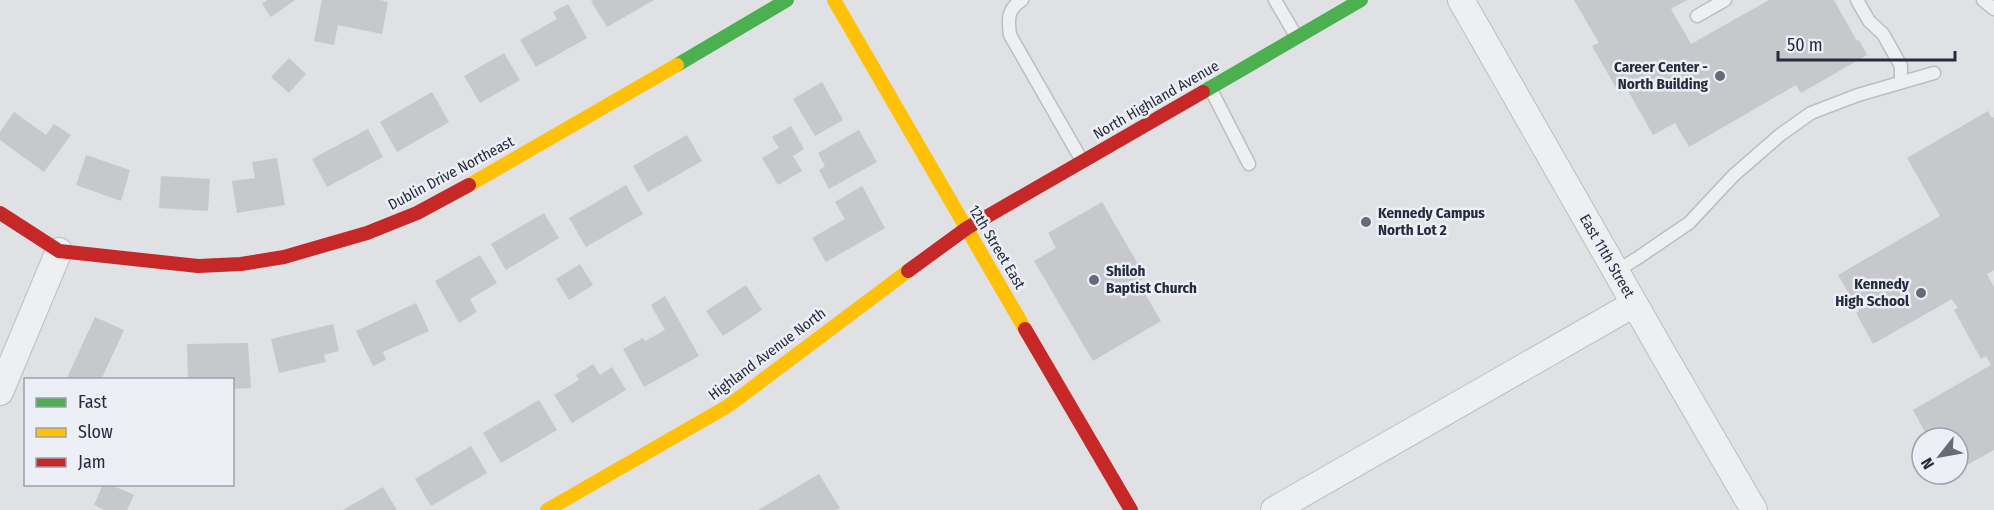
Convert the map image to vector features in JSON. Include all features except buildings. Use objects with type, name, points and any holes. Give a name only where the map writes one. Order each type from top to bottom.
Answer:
[{"type":"street","name":"Dublin Drive Northeast","points":[[0,213],[59,251],[198,266],[241,264],[284,257],[367,232],[417,213],[501,167],[787,0]]},
{"type":"street","name":"12th Street East","points":[[834,0],[1131,510]]},
{"type":"street","name":"North Highland Avenue","points":[[967,228],[1361,0]]},
{"type":"street","name":"East 11th Street","points":[[1461,0],[1754,510]]},
{"type":"street","name":"Highland Avenue North","points":[[547,510],[728,406],[851,312],[967,228]]},
{"type":"street","points":[[0,392],[59,251]]},
{"type":"street","points":[[1274,510],[1634,304]]},
{"type":"lane","points":[[1022,0],[1014,4],[1009,13],[1010,35],[1083,161]]},
{"type":"lane","points":[[1275,0],[1296,38]]},
{"type":"lane","points":[[1697,16],[1725,0]]},
{"type":"lane","points":[[1857,0],[1869,21],[1883,34],[1901,66],[1901,81]]},
{"type":"lane","points":[[1983,0],[1994,9]]},
{"type":"lane","points":[[1617,271],[1640,258],[1689,222],[1734,175],[1780,135],[1811,113],[1901,81],[1934,73]]},
{"type":"lane","points":[[1210,87],[1249,164]]},
{"type":"traffic: fast","points":[[677,65],[787,0]]},
{"type":"traffic: fast","points":[[1203,92],[1361,0]]},
{"type":"traffic: slow","points":[[834,0],[1025,329]]},
{"type":"traffic: slow","points":[[469,185],[677,65]]},
{"type":"traffic: slow","points":[[547,510],[728,406],[908,271]]},
{"type":"traffic: jam","points":[[908,271],[967,228],[1203,92]]},
{"type":"traffic: jam","points":[[0,213],[59,251],[198,266],[241,264],[284,257],[367,233],[417,213],[469,185]]},
{"type":"traffic: jam","points":[[1025,329],[1131,510]]},
{"type":"place","name":"Career Center - North Building","points":[[1720,76]]},
{"type":"place","name":"Kennedy Campus North Lot 2","points":[[1366,222]]},
{"type":"place","name":"Shiloh Baptist Church","points":[[1094,280]]},
{"type":"place","name":"Kennedy High School","points":[[1921,293]]}]
